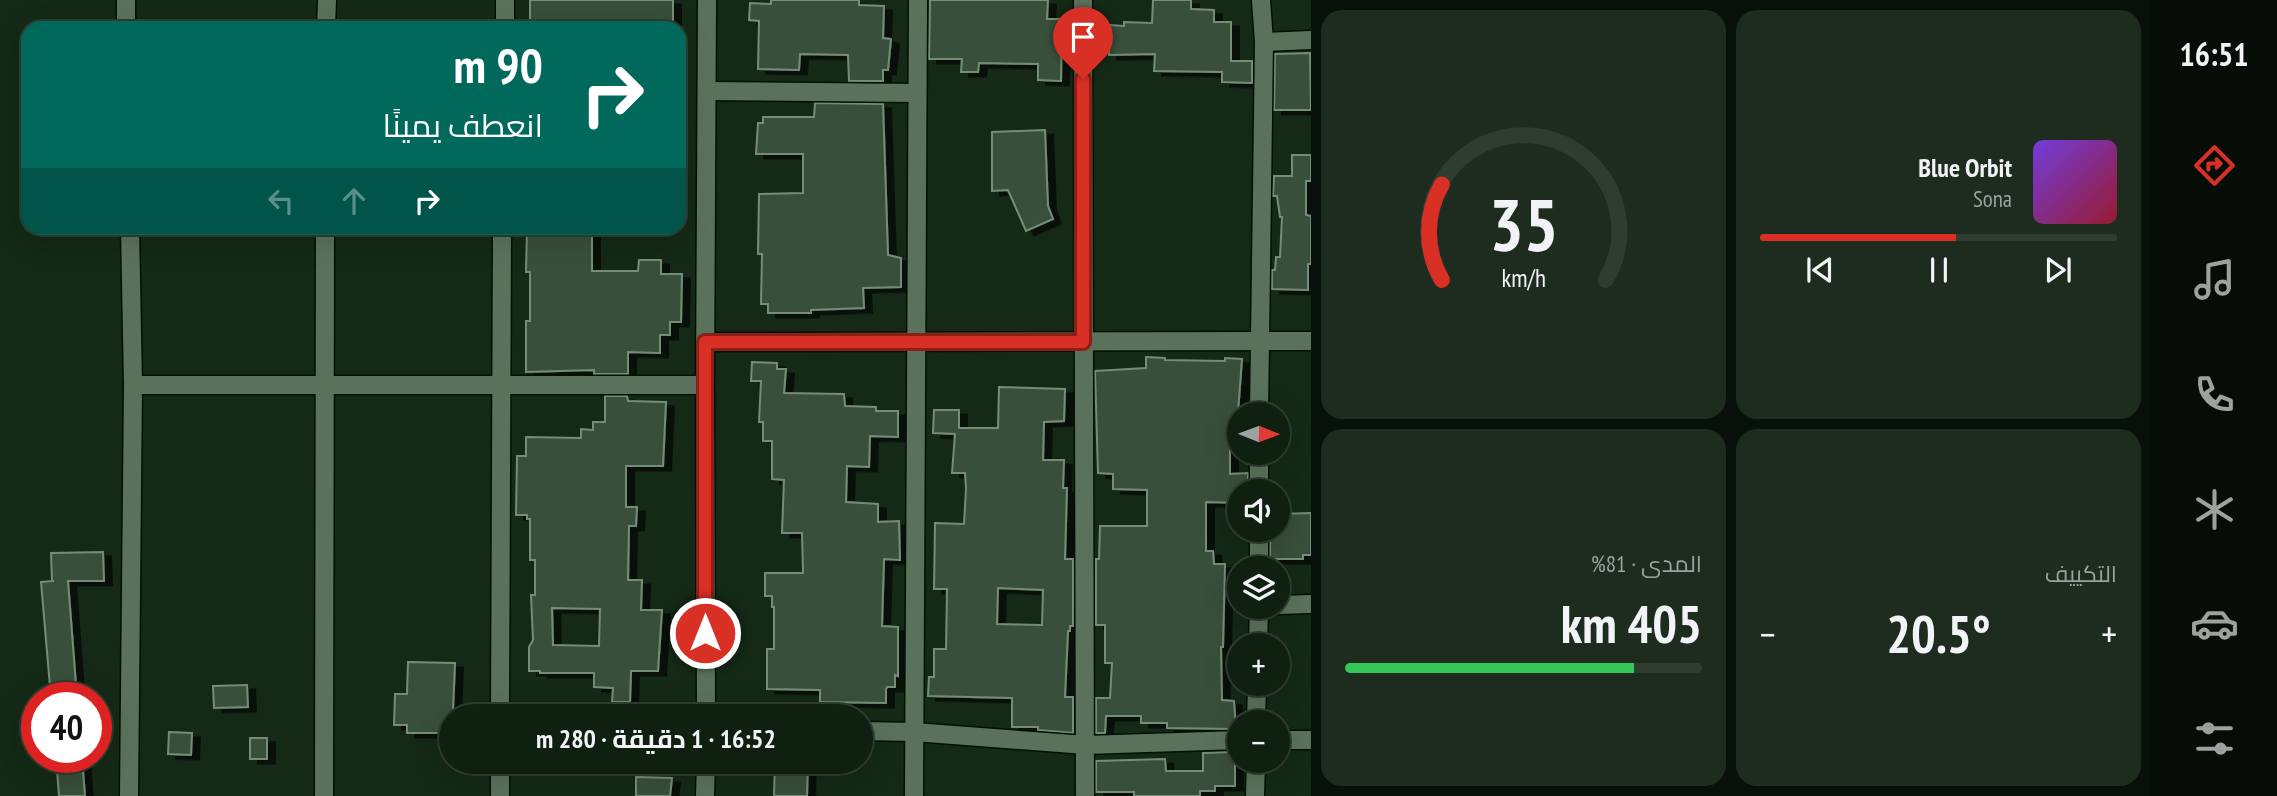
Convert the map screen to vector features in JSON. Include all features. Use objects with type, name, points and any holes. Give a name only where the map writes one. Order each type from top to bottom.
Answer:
[{"type":"street","points":[[126,0],[126,21]]},
{"type":"street","points":[[326,21],[327,0]]},
{"type":"street","points":[[505,0],[505,21]]},
{"type":"street","points":[[706,704],[707,0]]},
{"type":"street","points":[[914,796],[918,0]]},
{"type":"street","points":[[1083,0],[1085,796]]},
{"type":"street","points":[[1259,402],[1264,42],[1261,0]]},
{"type":"street","points":[[1264,42],[1311,40]]},
{"type":"street","points":[[707,91],[918,93]]},
{"type":"street","points":[[130,235],[133,385],[130,796]]},
{"type":"street","points":[[324,796],[325,235]]},
{"type":"street","points":[[500,704],[502,235]]},
{"type":"street","points":[[705,342],[1311,341]]},
{"type":"street","points":[[133,385],[705,385]]},
{"type":"street","points":[[1290,605],[1311,604]]},
{"type":"street","points":[[873,731],[1086,745],[1227,740]]},
{"type":"street","points":[[1290,740],[1311,740]]},
{"type":"street","points":[[1255,796],[1256,773]]},
{"type":"street","points":[[500,774],[500,796]]},
{"type":"street","points":[[705,796],[706,774]]},
{"type":"building","points":[[530,0],[673,0],[673,21],[530,21]]},
{"type":"building","points":[[771,0],[859,0],[859,5],[884,6],[883,38],[891,39],[888,70],[883,70],[883,81],[849,81],[848,55],[800,54],[799,70],[758,69],[759,21],[749,20],[750,3],[771,4]]},
{"type":"building","points":[[930,0],[1048,0],[1047,19],[1062,19],[1061,81],[1038,80],[1038,64],[979,63],[978,72],[961,72],[962,59],[929,59]]},
{"type":"building","points":[[1153,0],[1191,0],[1191,9],[1214,10],[1214,22],[1231,22],[1231,61],[1252,61],[1252,83],[1222,82],[1222,72],[1154,71],[1155,54],[1109,55],[1110,25],[1124,26],[1124,22],[1152,23]]},
{"type":"building","points":[[1310,53],[1311,110],[1274,110],[1275,54]]},
{"type":"building","points":[[815,103],[883,104],[888,255],[901,258],[901,287],[863,288],[864,308],[811,310],[811,313],[768,313],[768,304],[761,304],[759,194],[803,193],[803,154],[756,154],[758,123],[763,123],[763,117],[814,117]]},
{"type":"building","points":[[1045,130],[1048,206],[1053,219],[1026,231],[1008,190],[992,191],[992,132]]},
{"type":"building","points":[[1292,155],[1311,155],[1311,181],[1306,181],[1306,215],[1311,216],[1308,290],[1272,289],[1272,270],[1275,270],[1276,257],[1280,257],[1282,217],[1277,196],[1273,196],[1274,176],[1292,176]]},
{"type":"building","points":[[527,235],[592,235],[592,271],[638,271],[639,260],[661,260],[661,274],[682,274],[681,322],[670,322],[670,335],[660,335],[660,353],[628,352],[628,374],[594,374],[594,370],[526,372],[530,272],[526,272]]},
{"type":"building","points":[[1146,357],[1165,360],[1242,359],[1239,402],[1227,402],[1227,466],[1230,466],[1230,474],[1248,473],[1248,479],[1227,479],[1227,503],[1206,502],[1206,551],[1213,551],[1214,564],[1225,564],[1221,647],[1222,700],[1234,701],[1235,710],[1227,710],[1227,729],[1167,728],[1167,723],[1141,723],[1141,716],[1106,716],[1105,733],[1096,733],[1096,698],[1110,698],[1112,663],[1105,663],[1105,625],[1096,625],[1096,559],[1099,559],[1100,526],[1147,526],[1147,490],[1113,489],[1113,474],[1098,473],[1095,371],[1146,368]]},
{"type":"building","points":[[752,362],[777,363],[777,369],[786,369],[784,393],[844,394],[845,406],[898,411],[898,437],[870,436],[869,467],[847,466],[846,502],[878,504],[878,522],[899,521],[900,560],[884,559],[882,626],[898,627],[898,676],[895,675],[895,687],[886,689],[886,703],[820,702],[820,690],[767,689],[767,649],[774,649],[774,607],[772,596],[765,596],[765,573],[803,573],[802,533],[782,533],[784,480],[772,479],[772,441],[763,441],[763,422],[759,422],[761,381],[751,381]]},
{"type":"building","points":[[999,387],[1065,389],[1064,421],[1044,422],[1043,460],[1064,460],[1063,488],[1067,488],[1065,559],[1073,559],[1073,626],[1070,626],[1068,631],[1065,697],[1073,697],[1073,733],[1038,730],[1038,727],[1012,727],[1012,698],[928,696],[929,677],[934,677],[934,649],[946,649],[947,589],[934,589],[935,523],[964,524],[966,489],[965,473],[952,473],[955,434],[933,433],[934,410],[959,410],[959,428],[998,428]],"holes":[[[998,588],[1043,590],[1042,625],[997,624]]]},
{"type":"building","points":[[605,396],[627,396],[628,401],[666,402],[663,466],[626,466],[626,507],[637,507],[636,526],[629,526],[628,580],[642,580],[641,610],[662,610],[658,671],[631,671],[630,702],[612,702],[613,688],[594,687],[594,673],[529,671],[529,647],[533,640],[531,595],[535,595],[535,560],[530,560],[530,519],[527,519],[527,515],[516,515],[517,456],[526,456],[526,437],[581,438],[581,429],[593,430],[593,422],[605,422]],"holes":[[[552,608],[600,609],[599,646],[553,645]]]},
{"type":"building","points":[[1311,513],[1311,555],[1303,555],[1303,559],[1270,556],[1270,542],[1290,542],[1290,514]]},
{"type":"building","points":[[103,552],[104,581],[68,581],[76,682],[50,682],[41,582],[54,581],[51,553]]},
{"type":"building","points":[[408,662],[455,663],[453,704],[439,704],[439,733],[407,733],[407,725],[394,725],[395,694],[407,694]]},
{"type":"building","points":[[247,685],[248,707],[214,708],[213,686]]},
{"type":"building","points":[[169,732],[192,733],[191,755],[168,754]]},
{"type":"building","points":[[250,738],[267,738],[267,759],[250,759]]},
{"type":"building","points":[[1227,752],[1227,773],[1235,773],[1235,786],[1215,786],[1215,791],[1200,791],[1200,796],[1134,796],[1134,792],[1096,792],[1096,761],[1165,759],[1166,771],[1203,771],[1203,753]]},
{"type":"building","points":[[57,773],[83,773],[85,796],[59,796]]},
{"type":"building","points":[[775,774],[808,774],[807,796],[774,796]]},
{"type":"building","points":[[636,777],[672,778],[670,796],[636,796]]},
{"type":"route","points":[[705,633],[705,342],[1083,342],[1083,79]]}]
